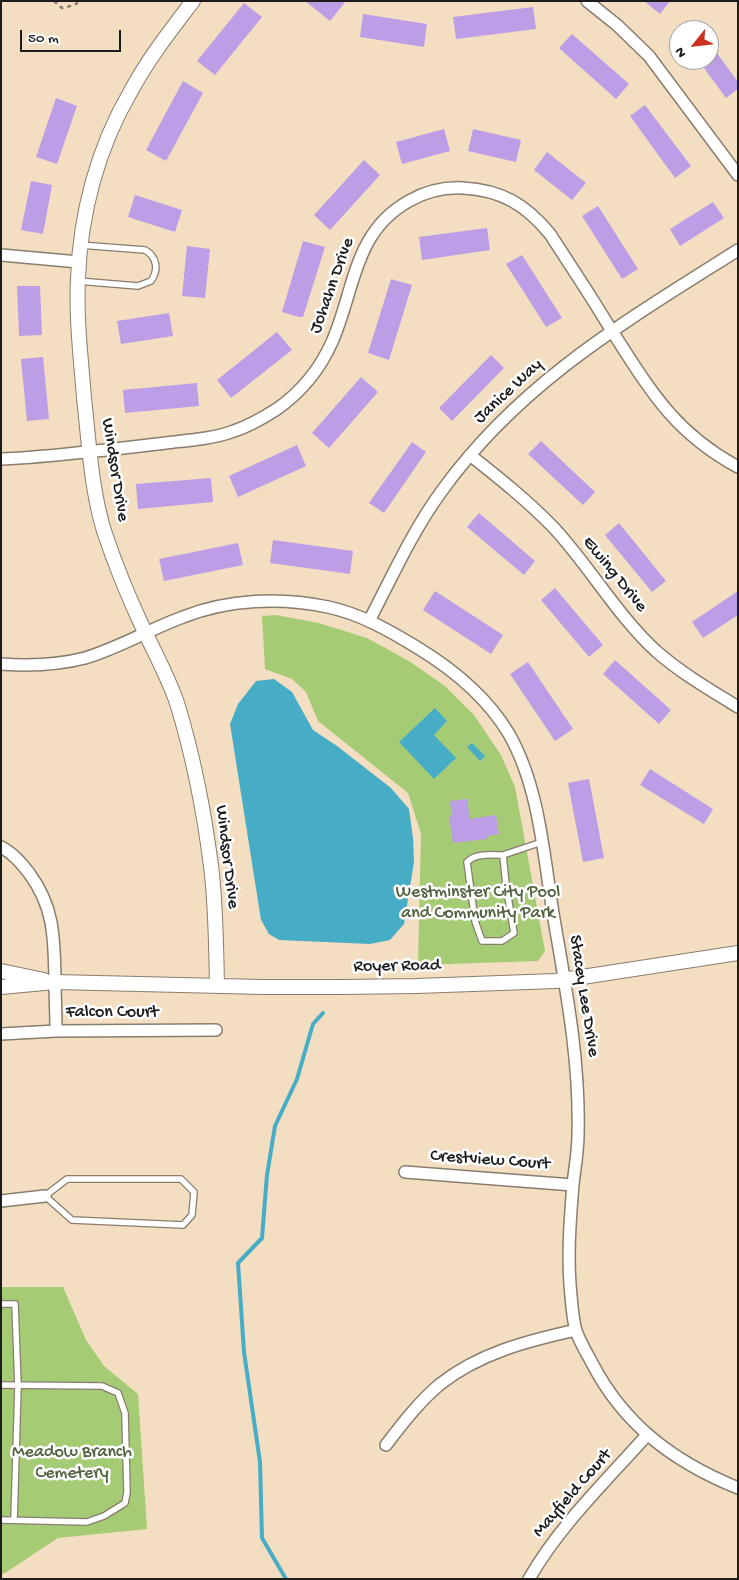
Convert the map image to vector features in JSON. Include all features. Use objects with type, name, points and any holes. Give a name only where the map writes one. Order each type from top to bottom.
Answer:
[{"type":"street","name":"Windsor Drive","points":[[193,1],[145,67],[130,92],[116,118],[98,164],[89,197],[80,244],[78,319],[89,451],[93,482],[104,529],[124,586],[162,667],[176,702],[188,743],[211,867],[217,985]]},
{"type":"street","points":[[587,1],[617,25],[649,56],[738,175]]},
{"type":"street","name":"Johahn Drive","points":[[1,460],[212,437],[233,432],[279,408],[302,388],[320,365],[340,322],[366,243],[374,230],[400,206],[417,196],[435,190],[457,188],[478,189],[499,194],[519,204],[537,219],[550,234],[644,381],[667,412],[689,434],[738,467]]},
{"type":"street","name":"Janice Way","points":[[369,621],[410,541],[441,492],[470,455],[510,411],[556,371],[612,330],[738,250]]},
{"type":"street","points":[[1,256],[79,262]]},
{"type":"street","name":"Ewing Drive","points":[[470,455],[529,504],[555,530],[655,650],[672,665],[738,707]]},
{"type":"street","name":"Stacey Lee Drive","points":[[1,664],[39,665],[86,657],[107,650],[185,616],[218,607],[269,601],[299,602],[332,608],[369,621],[435,658],[476,692],[496,715],[510,736],[523,765],[532,794],[565,980],[577,1080],[578,1139],[568,1263],[576,1330],[598,1375],[623,1410],[647,1435],[668,1452],[698,1470],[738,1488]]},
{"type":"street","name":"Falcon Court","points":[[1,847],[22,864],[34,880],[48,908],[53,925],[54,940],[56,1031],[216,1030]]},
{"type":"street","name":"Royer Road","points":[[1,987],[54,982],[264,987],[417,986],[565,980],[738,953]]},
{"type":"street","name":"Royer Road","points":[[1,971],[54,982]]},
{"type":"street","points":[[1,1034],[56,1031]]},
{"type":"street","name":"Crestview Court","points":[[405,1172],[573,1185]]},
{"type":"street","points":[[1,1201],[45,1196]]},
{"type":"street","points":[[386,1445],[412,1412],[438,1386],[455,1373],[493,1353],[530,1340],[576,1330]]},
{"type":"street","name":"Mayfield Court","points":[[529,1579],[542,1557],[562,1531],[647,1435]]},
{"type":"lane","points":[[78,281],[138,286],[151,281],[156,269],[153,256],[145,250],[80,244]]},
{"type":"lane","points":[[503,855],[514,933],[502,941],[482,940],[474,921],[467,862],[479,855],[503,855],[542,842]]},
{"type":"lane","points":[[67,1179],[180,1179],[194,1192],[192,1215],[183,1225],[72,1220],[45,1196],[67,1179]]},
{"type":"lane","points":[[1,1304],[15,1304],[18,1386],[14,1520]]},
{"type":"lane","points":[[1,1385],[102,1386],[118,1393],[126,1413],[127,1492],[125,1503],[104,1516],[86,1522],[1,1520]]},
{"type":"path","points":[[54,1],[62,8],[75,5],[78,1]]},
{"type":"green space","name":"Westminster City Pool and Community Park","points":[[276,615],[319,623],[367,638],[409,661],[445,686],[474,715],[501,755],[515,787],[545,951],[538,961],[418,965],[421,834],[408,793],[318,721],[306,692],[292,679],[265,669],[262,616]]},
{"type":"green space","name":"Meadow Branch Cemetery","points":[[1,1287],[63,1287],[86,1340],[104,1366],[138,1394],[147,1529],[58,1538],[1,1574]]},
{"type":"water","points":[[274,679],[292,692],[313,730],[391,788],[409,809],[414,862],[404,924],[390,940],[370,944],[279,940],[269,934],[261,920],[230,724],[238,704],[256,681]]},
{"type":"water","points":[[435,708],[447,721],[434,735],[456,758],[434,779],[399,742]]},
{"type":"water","points":[[472,743],[485,756],[480,761],[467,747]]},
{"type":"building","points":[[305,1],[346,1],[330,21]]},
{"type":"building","points":[[644,1],[670,1],[660,14]]},
{"type":"building","points":[[244,3],[262,17],[215,75],[197,61]]},
{"type":"building","points":[[533,7],[536,29],[456,39],[453,17]]},
{"type":"building","points":[[363,14],[427,24],[424,47],[360,37]]},
{"type":"building","points":[[572,34],[629,84],[616,99],[559,48]]},
{"type":"building","points":[[719,56],[738,82],[738,89],[726,98],[705,70],[719,70]]},
{"type":"building","points":[[183,81],[203,93],[166,161],[146,150]]},
{"type":"building","points":[[56,98],[77,106],[57,164],[36,157]]},
{"type":"building","points":[[645,105],[691,166],[675,178],[630,116]]},
{"type":"building","points":[[444,129],[450,151],[402,164],[396,142]]},
{"type":"building","points":[[473,129],[521,140],[516,162],[468,151]]},
{"type":"building","points":[[547,152],[586,183],[572,200],[534,170]]},
{"type":"building","points":[[364,160],[380,175],[330,230],[314,215]]},
{"type":"building","points":[[31,181],[52,185],[43,234],[21,230]]},
{"type":"building","points":[[135,195],[182,210],[175,232],[128,217]]},
{"type":"building","points":[[713,202],[724,218],[680,246],[670,229]]},
{"type":"building","points":[[598,206],[638,269],[622,279],[582,216]]},
{"type":"building","points":[[487,228],[490,250],[422,260],[419,237]]},
{"type":"building","points":[[303,241],[325,247],[303,317],[299,317],[282,312]]},
{"type":"building","points":[[187,246],[210,249],[205,298],[182,296]]},
{"type":"building","points":[[522,255],[562,318],[546,327],[506,264]]},
{"type":"building","points":[[391,279],[412,285],[389,360],[368,353]]},
{"type":"building","points":[[17,286],[40,286],[42,335],[19,336]]},
{"type":"building","points":[[169,313],[173,336],[121,344],[117,321]]},
{"type":"building","points":[[277,332],[292,350],[231,398],[217,380]]},
{"type":"building","points":[[491,355],[504,368],[452,421],[439,408]]},
{"type":"building","points":[[43,357],[49,419],[27,421],[21,359]]},
{"type":"building","points":[[361,377],[378,392],[329,448],[312,433]]},
{"type":"building","points":[[197,383],[199,406],[125,413],[123,390]]},
{"type":"building","points":[[541,441],[595,492],[583,505],[528,454]]},
{"type":"building","points":[[412,442],[426,452],[384,513],[369,503]]},
{"type":"building","points":[[297,445],[306,466],[238,497],[229,476]]},
{"type":"building","points":[[211,478],[213,502],[138,509],[136,484]]},
{"type":"building","points":[[479,513],[535,561],[524,575],[467,527]]},
{"type":"building","points":[[619,523],[666,581],[652,592],[605,535]]},
{"type":"building","points":[[273,540],[353,551],[350,574],[270,563]]},
{"type":"building","points":[[238,543],[243,565],[164,581],[159,559]]},
{"type":"building","points":[[555,588],[603,645],[589,657],[541,600]]},
{"type":"building","points":[[435,591],[503,635],[491,654],[423,610]]},
{"type":"building","points":[[738,591],[738,615],[703,638],[692,622]]},
{"type":"building","points":[[615,660],[671,710],[659,724],[603,674]]},
{"type":"building","points":[[528,662],[573,729],[555,741],[510,674]]},
{"type":"building","points":[[650,769],[713,809],[704,824],[640,785]]},
{"type":"building","points":[[589,779],[604,858],[583,862],[568,783]]},
{"type":"building","points":[[467,799],[470,819],[496,815],[499,834],[487,836],[487,839],[453,843],[449,816],[452,816],[450,801]]},
{"type":"waterway","points":[[286,1579],[262,1538],[260,1462],[244,1352],[238,1263],[262,1238],[267,1175],[275,1126],[297,1079],[313,1024],[323,1013]]}]
